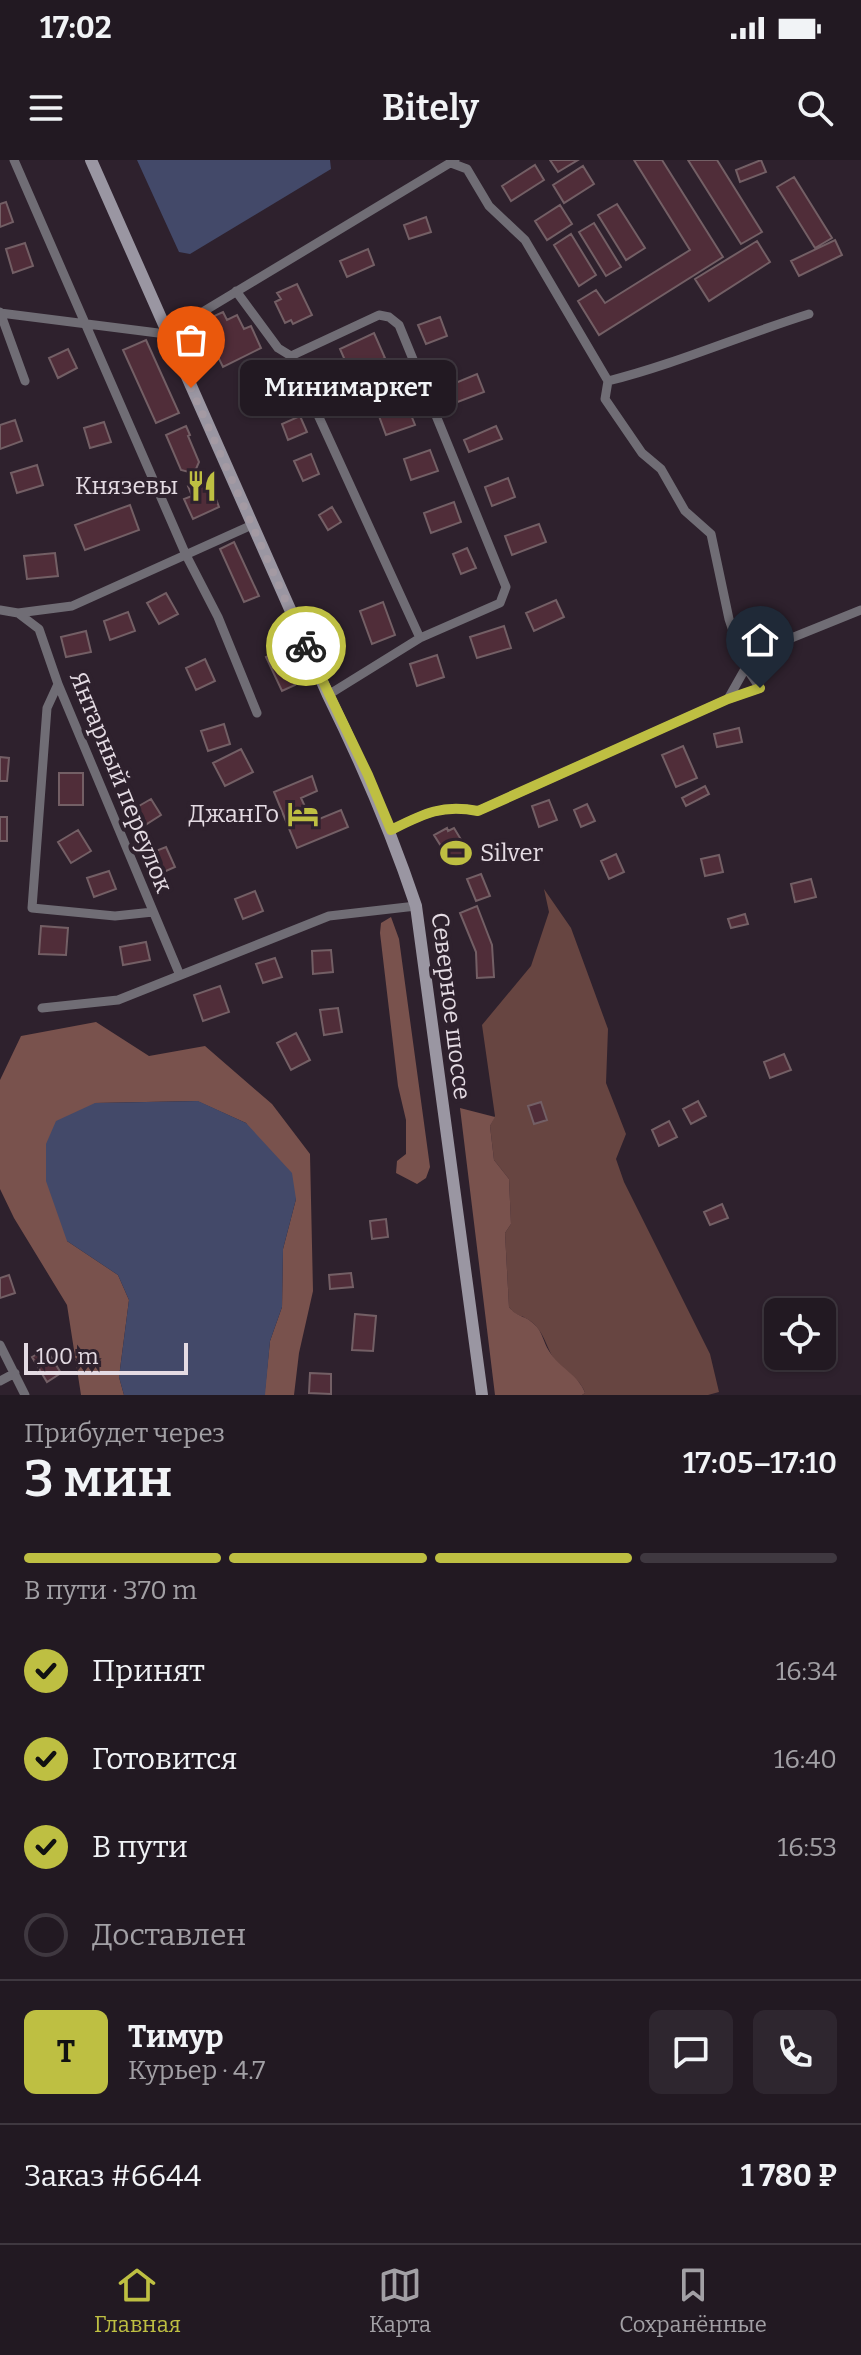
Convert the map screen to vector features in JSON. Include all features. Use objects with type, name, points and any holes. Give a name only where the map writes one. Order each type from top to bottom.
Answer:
[{"type":"main road","name":"Северное шоссе","points":[[91,160],[328,695],[368,775],[391,830],[416,906],[482,1395]]},
{"type":"street","points":[[14,160],[186,555],[218,617],[257,713]]},
{"type":"street","points":[[25,381],[0,313],[166,334],[453,161],[467,169],[489,206],[525,240],[608,381],[605,399],[642,453],[661,469],[685,511],[711,534],[729,619],[745,666],[760,688],[728,699],[478,811],[458,807],[437,809],[391,830]]},
{"type":"street","points":[[236,291],[278,348],[291,356],[420,638]]},
{"type":"street","points":[[608,381],[809,314]]},
{"type":"street","points":[[291,356],[379,315],[389,317],[399,325],[506,587],[500,603],[420,638],[328,695]]},
{"type":"street","points":[[0,610],[18,613],[72,606],[252,525]]},
{"type":"street","points":[[728,699],[754,653],[861,610]]},
{"type":"street","name":"Янтарный переулок","points":[[18,613],[39,629],[58,684],[179,973]]},
{"type":"street","points":[[58,684],[47,708],[32,908],[115,916],[153,912]]},
{"type":"street","points":[[42,1008],[118,1000],[179,973],[329,916],[416,906]]},
{"type":"street","points":[[0,1345],[25,1395]]},
{"type":"street","points":[[0,1381],[15,1373]]},
{"type":"shaded area","points":[[544,889],[571,928],[608,1029],[606,1083],[626,1134],[616,1159],[624,1182],[710,1354],[719,1392],[708,1395],[582,1395],[585,1393],[580,1384],[555,1361],[535,1325],[509,1307],[505,1233],[511,1224],[509,1179],[494,1160],[490,1126],[495,1116],[482,1025],[531,966],[549,912]]},
{"type":"shaded area","points":[[391,917],[399,939],[430,1167],[426,1178],[417,1184],[396,1173],[397,1161],[406,1154],[406,1120],[398,1086],[380,933],[381,923]]},
{"type":"shaded area","points":[[96,1022],[149,1056],[205,1046],[272,1104],[310,1154],[313,1291],[299,1353],[294,1395],[265,1395],[265,1389],[270,1341],[282,1307],[283,1249],[296,1199],[246,1123],[197,1101],[95,1103],[67,1241],[118,1275],[129,1300],[119,1377],[124,1395],[81,1395],[67,1305],[0,1189],[0,1080],[21,1036]]},
{"type":"shaded area","points":[[460,1108],[495,1117],[490,1126],[494,1160],[509,1179],[511,1224],[505,1233],[509,1307],[537,1327],[553,1357],[582,1387],[585,1393],[582,1395],[495,1395]]},
{"type":"water","points":[[137,160],[330,160],[331,169],[190,254],[179,252]]},
{"type":"water","points":[[198,1101],[246,1123],[292,1173],[296,1199],[283,1249],[282,1307],[270,1341],[265,1395],[124,1395],[119,1377],[129,1300],[118,1275],[67,1241],[46,1181],[46,1144],[56,1121],[95,1103]]},
{"type":"building","points":[[550,160],[578,160],[558,172]]},
{"type":"building","points":[[634,160],[662,160],[723,257],[599,335],[578,301],[596,290],[605,303],[690,250]]},
{"type":"building","points":[[688,160],[717,160],[762,232],[741,244]]},
{"type":"building","points":[[761,160],[766,172],[740,182],[736,170]]},
{"type":"building","points":[[535,165],[544,180],[511,201],[502,186]]},
{"type":"building","points":[[583,166],[594,184],[564,203],[553,185]]},
{"type":"building","points":[[794,177],[832,238],[815,248],[777,187]]},
{"type":"building","points":[[6,202],[13,222],[0,227],[0,204]]},
{"type":"building","points":[[617,204],[645,248],[626,260],[598,215]]},
{"type":"building","points":[[560,205],[572,224],[547,240],[535,221]]},
{"type":"building","points":[[426,217],[431,232],[409,239],[404,225]]},
{"type":"building","points":[[594,223],[621,267],[606,276],[579,232]]},
{"type":"building","points":[[571,234],[596,275],[579,286],[554,245]]},
{"type":"building","points":[[835,240],[842,255],[799,276],[791,261]]},
{"type":"building","points":[[757,241],[770,262],[709,301],[695,279]]},
{"type":"building","points":[[25,243],[33,266],[13,273],[6,249]]},
{"type":"building","points":[[368,249],[374,265],[347,277],[340,261]]},
{"type":"building","points":[[297,284],[312,315],[293,324],[291,320],[285,323],[275,302],[281,299],[277,293]]},
{"type":"building","points":[[223,312],[227,320],[237,315],[244,329],[251,326],[261,348],[223,367],[201,322]]},
{"type":"building","points":[[440,317],[447,336],[426,344],[418,325]]},
{"type":"building","points":[[374,333],[385,358],[351,374],[340,349]]},
{"type":"building","points":[[146,340],[179,413],[156,423],[123,350]]},
{"type":"building","points":[[68,349],[77,368],[58,378],[49,358]]},
{"type":"building","points":[[477,374],[484,392],[455,403],[448,386]]},
{"type":"building","points":[[407,405],[415,425],[386,435],[379,416]]},
{"type":"building","points":[[300,416],[307,432],[288,440],[282,424]]},
{"type":"building","points":[[15,420],[22,441],[0,449],[0,425]]},
{"type":"building","points":[[104,422],[111,442],[90,448],[84,428]]},
{"type":"building","points":[[186,426],[199,462],[196,469],[189,472],[181,470],[166,435]]},
{"type":"building","points":[[496,426],[502,439],[469,452],[464,440]]},
{"type":"building","points":[[430,450],[438,471],[411,480],[404,459]]},
{"type":"building","points":[[311,454],[319,474],[303,481],[294,461]]},
{"type":"building","points":[[37,465],[43,485],[17,493],[11,473]]},
{"type":"building","points":[[208,478],[219,507],[193,519],[184,499],[192,496],[188,486]]},
{"type":"building","points":[[508,478],[515,497],[492,506],[485,487]]},
{"type":"building","points":[[454,502],[461,522],[431,533],[424,513]]},
{"type":"building","points":[[130,505],[139,530],[85,550],[75,525]]},
{"type":"building","points":[[332,507],[341,522],[328,530],[319,515]]},
{"type":"building","points":[[539,524],[546,542],[512,555],[505,536]]},
{"type":"building","points":[[234,542],[259,596],[244,602],[220,549]]},
{"type":"building","points":[[467,548],[476,568],[461,574],[453,554]]},
{"type":"building","points":[[55,553],[58,576],[27,579],[24,556]]},
{"type":"building","points":[[166,593],[178,614],[159,624],[147,603]]},
{"type":"building","points":[[556,600],[564,617],[534,631],[526,613]]},
{"type":"building","points":[[383,602],[395,635],[372,644],[360,611]]},
{"type":"building","points":[[128,612],[135,631],[110,640],[104,621]]},
{"type":"building","points":[[504,626],[511,648],[477,658],[470,637]]},
{"type":"building","points":[[86,631],[91,652],[66,657],[61,637]]},
{"type":"building","points":[[279,651],[295,685],[282,691],[266,657]]},
{"type":"building","points":[[437,655],[444,677],[417,686],[410,664]]},
{"type":"building","points":[[205,659],[215,681],[196,690],[186,668]]},
{"type":"building","points":[[224,724],[230,744],[208,751],[201,731]]},
{"type":"building","points":[[739,728],[742,742],[717,747],[714,734]]},
{"type":"building","points":[[683,746],[697,778],[676,787],[662,755]]},
{"type":"building","points":[[241,749],[253,772],[225,786],[213,763]]},
{"type":"building","points":[[0,757],[9,758],[7,781],[0,781]]},
{"type":"building","points":[[59,773],[83,773],[83,805],[59,805]]},
{"type":"building","points":[[312,776],[317,791],[301,798],[312,822],[341,810],[348,827],[297,848],[274,792]]},
{"type":"building","points":[[705,786],[709,794],[686,806],[682,798]]},
{"type":"building","points":[[151,799],[161,815],[142,827],[132,810]]},
{"type":"building","points":[[549,800],[557,820],[539,827],[532,806]]},
{"type":"building","points":[[587,804],[595,821],[581,827],[574,810]]},
{"type":"building","points":[[0,817],[7,817],[7,841],[0,841]]},
{"type":"building","points":[[447,828],[448,831],[454,828],[471,856],[453,865],[434,835]]},
{"type":"building","points":[[78,830],[91,851],[71,863],[58,842]]},
{"type":"building","points":[[166,847],[175,867],[157,875],[148,854]]},
{"type":"building","points":[[616,854],[624,872],[609,879],[601,861]]},
{"type":"building","points":[[719,855],[723,872],[705,876],[701,859]]},
{"type":"building","points":[[109,871],[116,889],[94,897],[87,878]]},
{"type":"building","points":[[481,874],[490,896],[476,901],[467,879]]},
{"type":"building","points":[[811,879],[816,897],[795,902],[791,884]]},
{"type":"building","points":[[255,891],[263,911],[243,919],[235,899]]},
{"type":"building","points":[[477,906],[492,945],[494,977],[477,978],[476,952],[460,913]]},
{"type":"building","points":[[745,914],[748,924],[731,928],[728,919]]},
{"type":"building","points":[[41,926],[68,928],[66,955],[39,954]]},
{"type":"building","points":[[146,942],[150,960],[123,965],[120,947]]},
{"type":"building","points":[[331,950],[333,972],[313,974],[312,951]]},
{"type":"building","points":[[275,958],[282,977],[263,983],[256,964]]},
{"type":"building","points":[[220,986],[229,1012],[203,1021],[194,995]]},
{"type":"building","points":[[338,1008],[342,1032],[324,1035],[320,1010]]},
{"type":"building","points":[[296,1033],[310,1060],[291,1070],[277,1043]]},
{"type":"building","points":[[784,1054],[791,1070],[770,1078],[764,1062]]},
{"type":"building","points":[[698,1101],[706,1116],[691,1124],[683,1109]]},
{"type":"building","points":[[541,1102],[547,1120],[534,1124],[528,1106]]},
{"type":"building","points":[[669,1121],[677,1137],[659,1146],[652,1130]]},
{"type":"building","points":[[722,1204],[728,1218],[710,1225],[704,1212]]},
{"type":"building","points":[[386,1219],[388,1237],[372,1239],[370,1221]]},
{"type":"building","points":[[351,1273],[353,1287],[330,1289],[329,1275]]},
{"type":"building","points":[[9,1275],[15,1293],[0,1298],[0,1278]]},
{"type":"building","points":[[355,1314],[376,1316],[373,1351],[352,1350]]},
{"type":"building","points":[[46,1349],[61,1373],[47,1382],[32,1357]]},
{"type":"building","points":[[310,1373],[331,1374],[331,1394],[309,1393]]},
{"type":"way so far","points":[[191,388],[306,646]]},
{"type":"place","name":"Минимаркет","points":[[191,388]]},
{"type":"place","name":"Князевы","points":[[202,486]]},
{"type":"place","name":"ДжанГо","points":[[303,814]]},
{"type":"place","name":"Silver","points":[[456,853]]},
{"type":"route","points":[[306,646],[391,830],[437,809],[458,807],[478,811],[728,699],[760,688]]}]
